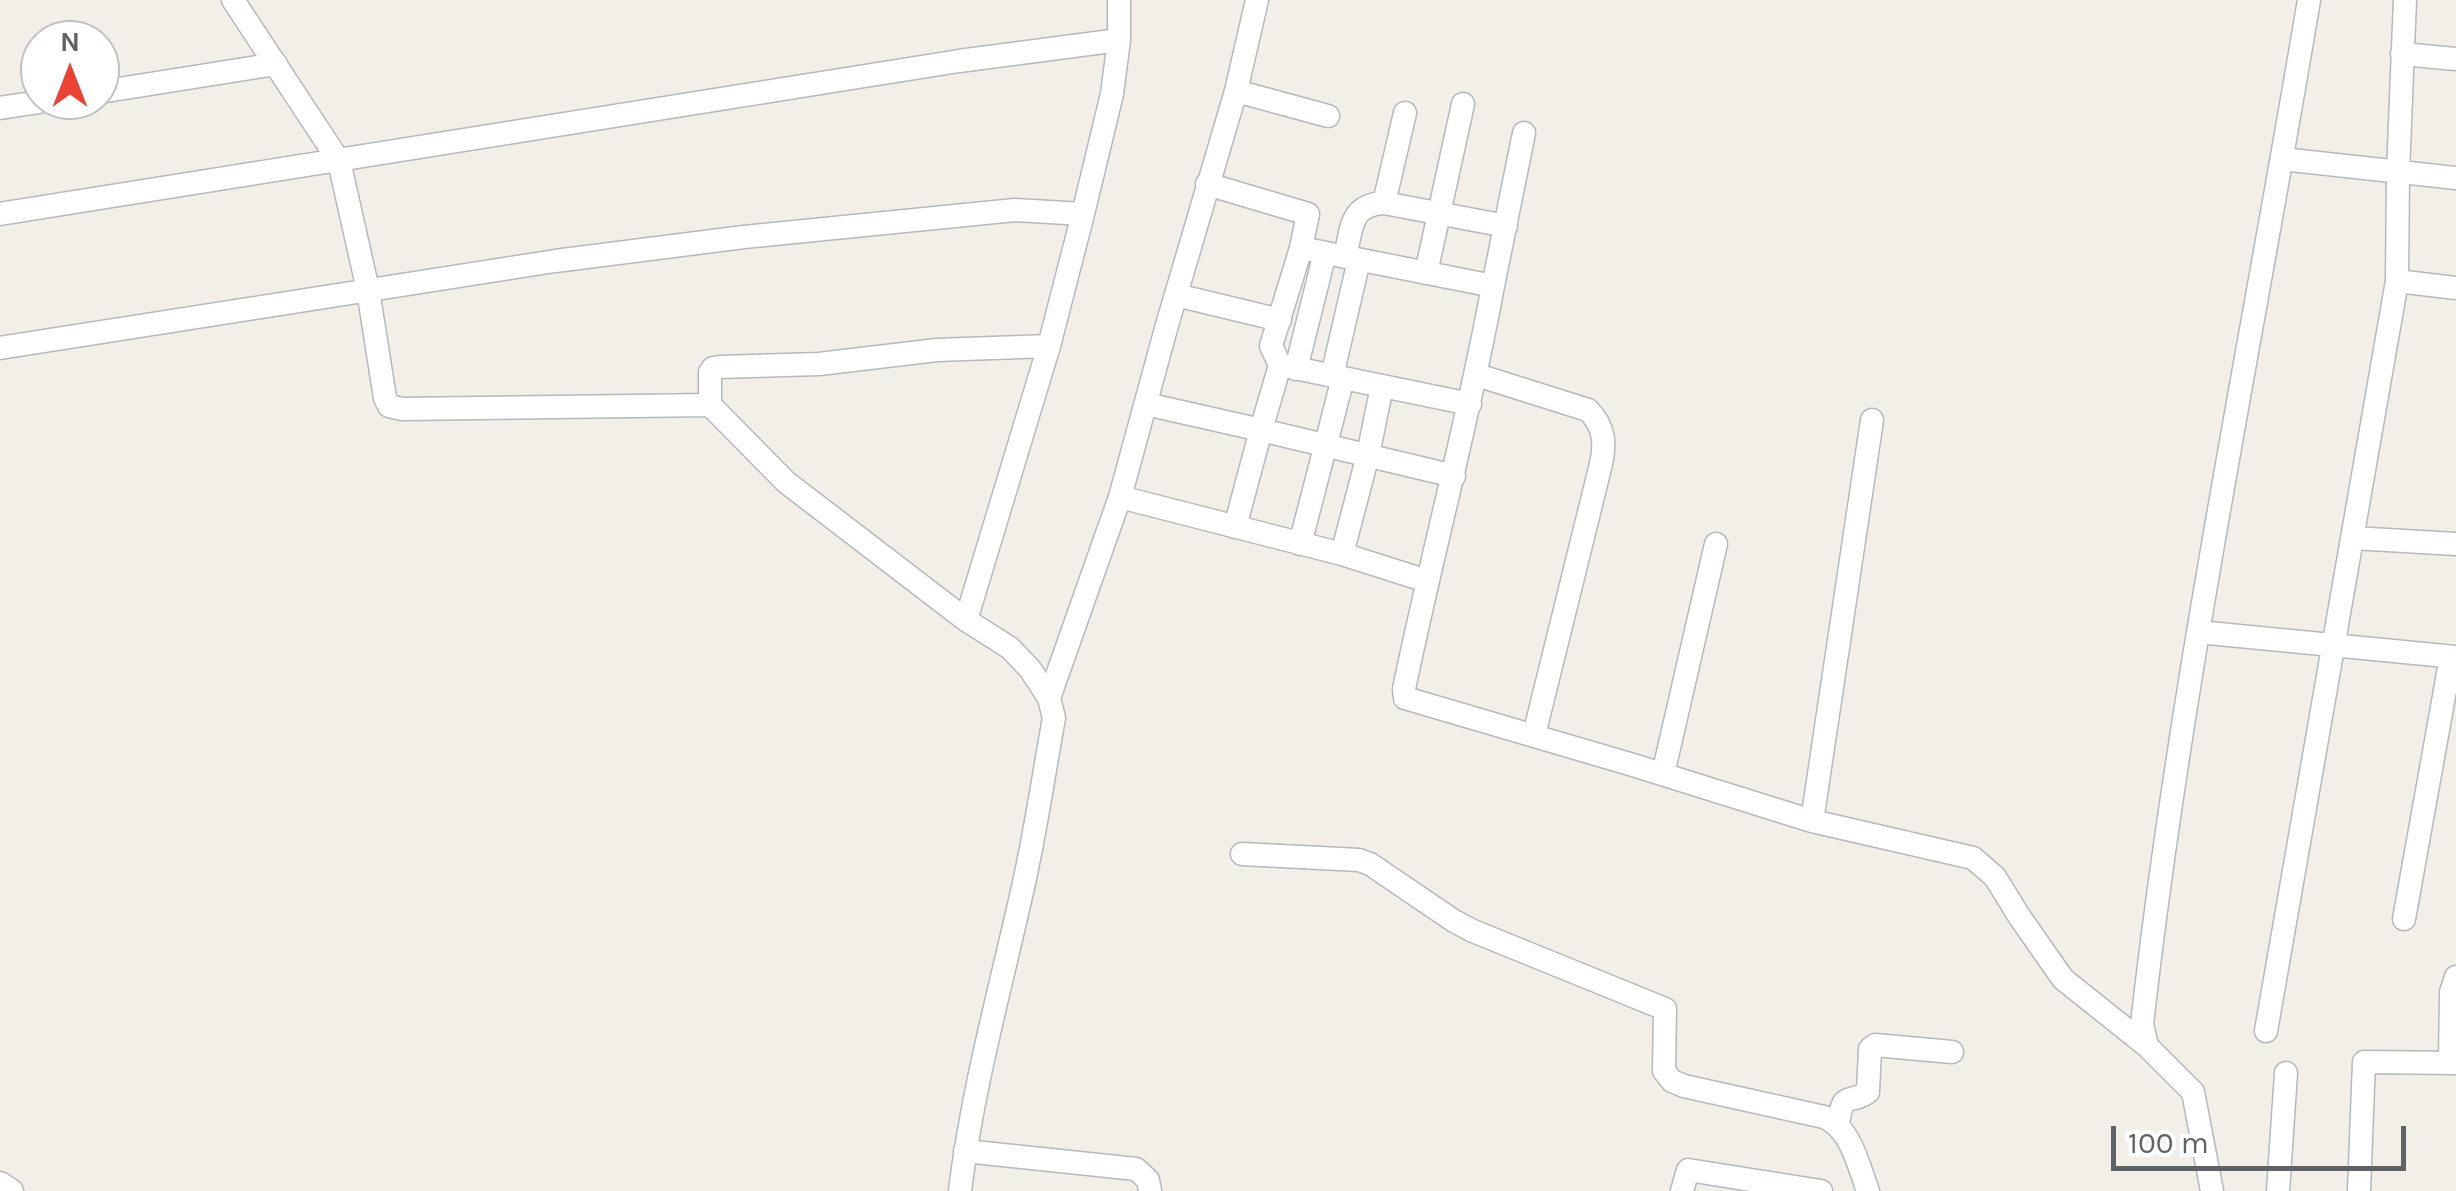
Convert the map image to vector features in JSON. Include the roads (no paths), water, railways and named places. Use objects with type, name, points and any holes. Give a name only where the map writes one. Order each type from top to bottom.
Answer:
[{"type":"street","points":[[233,0],[340,161],[368,290],[385,398],[390,406],[402,410],[710,405]]},
{"type":"street","points":[[966,620],[1048,346],[1112,94],[1120,40],[1118,0]]},
{"type":"street","points":[[1049,698],[1120,497],[1236,91],[1257,0]]},
{"type":"street","points":[[2144,1035],[2148,969],[2178,752],[2308,0]]},
{"type":"street","points":[[2266,1030],[2397,281],[2404,0]]},
{"type":"street","points":[[0,214],[959,61],[1120,40]]},
{"type":"street","points":[[2402,54],[2456,59]]},
{"type":"street","points":[[120,89],[276,64]]},
{"type":"street","points":[[1236,91],[1328,116]]},
{"type":"street","points":[[1426,274],[1464,104]]},
{"type":"street","points":[[1384,202],[1404,113]]},
{"type":"street","points":[[1524,133],[1470,404],[1426,581],[1404,690],[1406,698],[1812,822],[1973,858],[1995,877],[2063,978],[2144,1035],[2193,1092],[2212,1191]]},
{"type":"street","points":[[2282,159],[2456,178]]},
{"type":"street","points":[[1208,184],[1308,214],[1270,346],[1288,367],[1470,404]]},
{"type":"street","points":[[1235,527],[1261,430],[1362,207],[1384,202],[1506,226]]},
{"type":"street","points":[[0,348],[555,261],[744,237],[1014,210],[1082,214]]},
{"type":"street","points":[[1301,248],[1493,286]]},
{"type":"street","points":[[1300,544],[1326,445],[1338,377],[1343,256]]},
{"type":"street","points":[[2397,281],[2456,288]]},
{"type":"street","points":[[1176,295],[1280,320]]},
{"type":"street","points":[[960,1191],[964,1152],[1022,893],[1054,718],[1049,698],[1010,648],[966,620],[786,482],[710,405],[710,372],[719,366],[819,364],[937,350],[1048,346]]},
{"type":"street","points":[[1476,375],[1588,410],[1603,433],[1605,448],[1534,735]]},
{"type":"street","points":[[1342,554],[1382,386]]},
{"type":"street","points":[[1146,404],[1454,476]]},
{"type":"street","points":[[1812,822],[1872,420]]},
{"type":"street","points":[[1120,497],[1342,554],[1426,581]]},
{"type":"street","points":[[2353,538],[2456,544]]},
{"type":"street","points":[[1663,774],[1716,544]]},
{"type":"street","points":[[2198,632],[2454,657],[2404,920]]},
{"type":"street","points":[[1242,854],[1359,860],[1370,864],[1472,931],[1666,1009],[1664,1071],[1672,1081],[1838,1123],[1868,1191]]},
{"type":"street","points":[[2359,1191],[2364,1062],[2453,1062],[2451,992],[2456,977]]},
{"type":"street","points":[[1838,1123],[1841,1104],[1868,1092],[1870,1049],[1874,1045],[1952,1052]]},
{"type":"street","points":[[2278,1191],[2286,1073]]},
{"type":"street","points":[[964,1152],[1136,1169],[1148,1180],[1150,1191]]},
{"type":"street","points":[[1682,1191],[1688,1170],[1821,1191]]},
{"type":"street","points":[[0,1183],[12,1191]]}]
